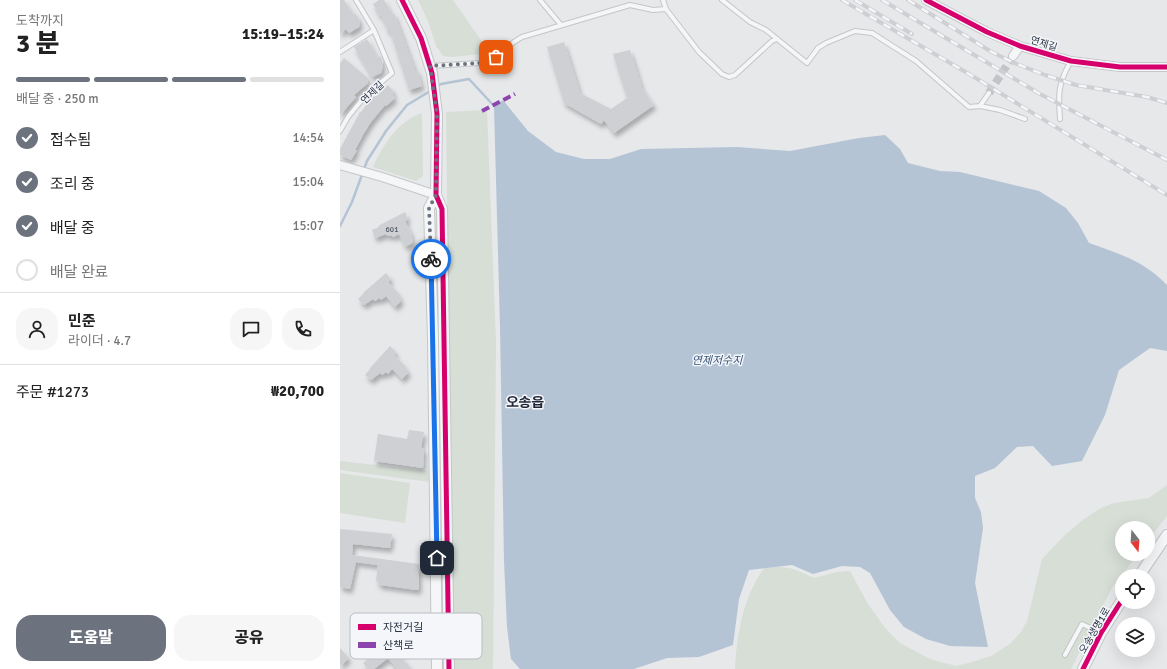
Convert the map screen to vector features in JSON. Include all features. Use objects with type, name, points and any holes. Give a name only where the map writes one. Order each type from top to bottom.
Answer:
[{"type":"street","points":[[402,0],[421,38],[431,70],[437,114],[436,195],[442,210],[448,613]]},
{"type":"street","name":"연제길","points":[[926,0],[986,32],[1020,46],[1071,61],[1120,67],[1167,67]]},
{"type":"street","points":[[1013,56],[1020,46]]},
{"type":"street","points":[[341,165],[436,195]]},
{"type":"street","points":[[436,195],[429,208],[435,432],[437,613]]},
{"type":"street","points":[[1144,569],[1167,535]]},
{"type":"street","name":"오송생명1로","points":[[1082,669],[1101,633],[1116,609]]},
{"type":"street","points":[[437,659],[437,669]]},
{"type":"street","points":[[449,659],[449,669]]},
{"type":"lane","name":"연제길","points":[[340,131],[348,117],[366,95],[392,73],[374,30],[356,0]]},
{"type":"lane","points":[[540,0],[561,25]]},
{"type":"lane","points":[[662,0],[666,9],[699,52],[722,74],[729,77],[735,75],[772,41],[777,39]]},
{"type":"lane","points":[[722,0],[750,22],[766,30],[807,63],[818,48],[826,43],[855,31],[872,33],[916,61],[969,107],[980,106],[1000,110],[1025,119]]},
{"type":"lane","points":[[431,70],[488,61],[496,57],[511,43],[522,38],[630,5],[654,10],[666,9]]},
{"type":"lane","points":[[340,52],[374,30]]},
{"type":"lane","points":[[1060,119],[1058,96],[1063,74],[1071,61]]},
{"type":"lane","points":[[980,106],[989,93]]},
{"type":"lane","points":[[1065,655],[1082,624],[1101,633]]},
{"type":"shaded area","points":[[418,0],[453,0],[490,53],[452,57],[443,56],[436,46],[428,21]]},
{"type":"shaded area","points":[[487,110],[496,343],[493,669],[453,669],[453,659],[482,659],[482,613],[452,613],[446,112]]},
{"type":"shaded area","points":[[422,113],[423,176],[416,181],[373,167],[392,135],[406,122]]},
{"type":"shaded area","points":[[340,461],[428,471],[430,482],[340,470]]},
{"type":"shaded area","points":[[340,473],[410,483],[405,523],[340,513]]},
{"type":"shaded area","points":[[1167,485],[1167,516],[1155,531],[1155,521],[1115,521],[1115,561],[1133,561],[1127,569],[1115,569],[1115,584],[1071,669],[735,669],[737,642],[746,604],[757,579],[764,568],[772,567],[790,568],[814,578],[837,572],[850,571],[868,604],[885,628],[900,643],[930,659],[956,666],[991,656],[1010,644],[1021,632],[1027,621],[1042,559],[1064,536],[1084,519],[1101,508],[1114,503],[1149,498]]},
{"type":"water","name":"연제저수지","points":[[503,100],[528,131],[556,152],[584,159],[610,159],[641,149],[737,147],[790,151],[859,138],[885,135],[900,149],[908,163],[940,171],[960,172],[1039,191],[1066,208],[1078,223],[1089,243],[1131,259],[1149,270],[1167,285],[1167,351],[1150,348],[1119,370],[1105,415],[1082,461],[1052,466],[1033,446],[1017,447],[995,468],[975,476],[975,498],[981,512],[983,528],[975,583],[988,647],[950,646],[926,639],[904,627],[890,610],[870,573],[860,567],[842,566],[813,574],[792,565],[749,570],[739,599],[733,645],[699,657],[667,658],[634,669],[520,669],[511,659],[507,627],[504,561],[494,106]]},
{"type":"building","points":[[340,0],[344,0],[353,14],[355,13],[360,21],[359,27],[349,33],[346,29],[340,34]]},
{"type":"building","points":[[379,0],[384,0],[392,14],[394,13],[422,86],[409,90],[390,31],[388,31],[381,15],[380,16],[373,4]]},
{"type":"building","points":[[367,39],[378,58],[381,56],[383,66],[381,73],[372,77],[354,47]]},
{"type":"building","points":[[564,42],[580,93],[611,109],[627,98],[613,54],[630,50],[642,88],[654,105],[614,133],[604,120],[601,124],[564,103],[547,47]]},
{"type":"building","points":[[344,58],[369,79],[367,81],[368,83],[354,95],[356,97],[340,115],[340,63]]},
{"type":"building","points":[[388,85],[394,92],[392,94],[395,98],[386,106],[385,105],[371,122],[351,160],[340,155],[340,149],[360,112],[373,96],[374,97]]},
{"type":"building","points":[[405,212],[408,219],[405,221],[412,235],[412,243],[405,247],[399,234],[393,237],[392,235],[388,236],[386,234],[375,238],[372,230]]},
{"type":"building","points":[[386,273],[391,279],[388,282],[399,294],[398,295],[401,301],[395,307],[386,296],[381,300],[379,298],[375,301],[373,299],[364,305],[358,299]]},
{"type":"building","points":[[390,346],[396,352],[394,355],[405,366],[404,367],[408,373],[402,379],[392,369],[388,374],[386,372],[382,375],[380,373],[371,380],[365,375]]},
{"type":"building","points":[[409,430],[424,432],[421,448],[424,449],[423,468],[374,461],[378,434],[407,439]]},
{"type":"building","points":[[340,529],[392,534],[390,548],[353,544],[352,555],[419,564],[419,589],[380,585],[376,580],[378,565],[356,562],[350,589],[340,587]]},
{"type":"building","points":[[340,648],[349,658],[340,666]]},
{"type":"building","points":[[368,659],[387,659],[374,669],[368,669],[363,663]]},
{"type":"building","points":[[389,659],[403,659],[411,669],[397,669]]},
{"type":"waterway","points":[[436,87],[441,84],[469,79],[494,106]]},
{"type":"waterway","points":[[340,226],[352,202],[367,161],[386,131],[407,105],[432,90]]},
{"type":"tunnel","points":[[989,93],[1013,56]]},
{"type":"railway","points":[[842,0],[969,74],[1167,195]]},
{"type":"railway","points":[[855,0],[912,34]]},
{"type":"railway","points":[[882,0],[1040,94],[1167,160]]},
{"type":"railway","points":[[908,0],[990,51],[1012,62],[1076,85],[1147,97],[1167,103]]},
{"type":"marked path","points":[[482,111],[515,94]]},
{"type":"cycle path","points":[[402,0],[421,38],[432,73],[437,114],[436,195],[442,209],[448,613]]},
{"type":"cycle path","points":[[926,0],[987,32],[1020,46],[1071,61],[1120,67],[1167,67]]},
{"type":"cycle path","points":[[1083,669],[1101,633],[1116,609]]},
{"type":"cycle path","points":[[449,659],[449,669]]},
{"type":"way so far","points":[[431,259],[429,208],[436,195],[437,114],[430,66],[480,63],[496,57]]},
{"type":"district","name":"오송읍","points":[[525,402]]},
{"type":"route","points":[[431,259],[437,558]]}]
